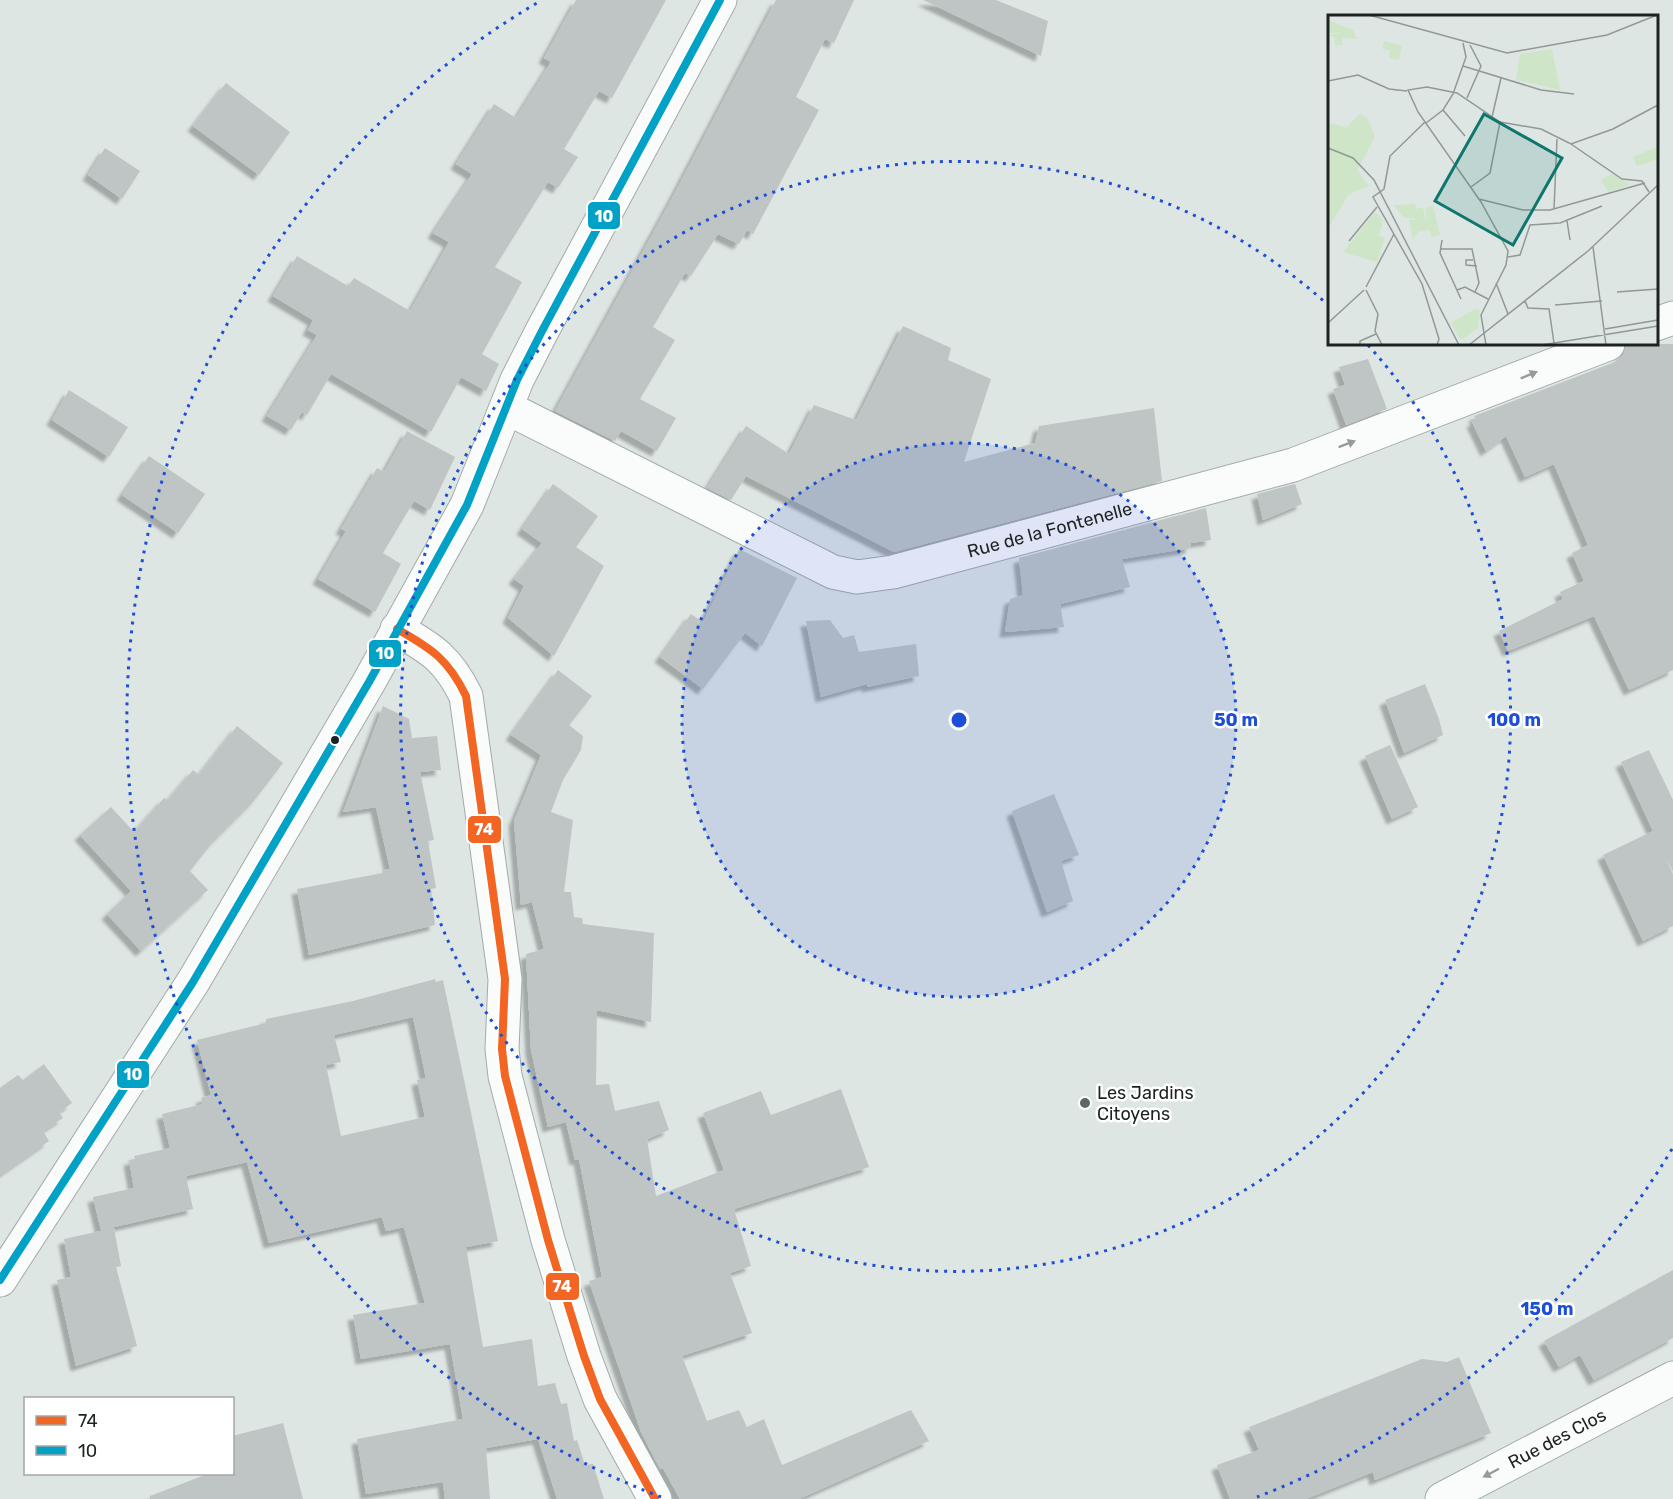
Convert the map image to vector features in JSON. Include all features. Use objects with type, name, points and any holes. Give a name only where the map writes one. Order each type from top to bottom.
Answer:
[{"type":"street","points":[[0,1280],[193,982],[369,682],[467,505],[517,380],[720,0]]},
{"type":"street","points":[[1658,323],[1673,318]]},
{"type":"street","name":"Rue de la Fontenelle","points":[[507,408],[833,572],[857,577],[893,572],[1293,465],[1605,345]]},
{"type":"street","points":[[397,629],[429,646],[454,671],[466,696],[505,979],[502,1049],[505,1076],[548,1240],[584,1356],[600,1399],[655,1499]]},
{"type":"street","name":"Rue des Clos","points":[[1442,1499],[1673,1378]]},
{"type":"building","points":[[576,0],[666,0],[612,98],[599,91],[564,149],[578,157],[558,188],[548,182],[495,267],[522,282],[482,354],[499,364],[486,391],[461,377],[431,432],[331,374],[307,415],[302,412],[291,430],[267,416],[317,335],[308,330],[313,320],[273,296],[297,256],[348,286],[354,278],[410,311],[449,242],[433,233],[472,174],[456,164],[494,104],[516,118],[551,62],[544,58]]},
{"type":"building","points":[[776,0],[854,0],[834,43],[825,39],[796,97],[819,110],[753,234],[747,230],[739,244],[718,234],[691,276],[685,273],[653,327],[675,340],[640,399],[676,418],[657,451],[621,431],[615,441],[555,411],[670,202]]},
{"type":"building","points":[[923,0],[996,0],[1048,21],[1041,56]]},
{"type":"building","points":[[226,83],[290,132],[259,175],[193,126]]},
{"type":"building","points":[[105,148],[140,171],[122,199],[88,175]]},
{"type":"building","points":[[903,326],[951,348],[948,360],[991,379],[964,462],[1035,443],[1039,426],[1154,408],[1162,481],[894,552],[746,476],[731,500],[707,488],[746,426],[789,454],[814,405],[856,420]]},
{"type":"building","points":[[1673,344],[1673,670],[1629,690],[1594,616],[1508,651],[1499,631],[1563,599],[1560,592],[1584,581],[1572,553],[1588,545],[1554,464],[1525,477],[1506,436],[1486,451],[1472,422],[1476,420],[1474,416],[1615,362],[1623,355],[1626,345]]},
{"type":"building","points":[[1368,359],[1387,409],[1346,425],[1333,389],[1345,385],[1339,367]]},
{"type":"building","points":[[69,390],[128,427],[109,457],[52,420]]},
{"type":"building","points":[[407,431],[455,457],[430,510],[414,501],[383,553],[401,564],[375,612],[318,579],[346,531],[341,529],[377,468],[384,472]]},
{"type":"building","points":[[149,456],[205,494],[178,533],[122,495]]},
{"type":"building","points":[[553,484],[598,516],[576,547],[604,566],[554,656],[508,618],[524,586],[514,579],[542,543],[522,529]]},
{"type":"building","points":[[1295,484],[1302,504],[1263,520],[1257,494]]},
{"type":"building","points":[[1206,508],[1211,540],[1191,543],[1191,548],[1122,559],[1130,587],[1060,604],[1064,627],[1005,632],[1010,599],[1023,595],[1019,558]]},
{"type":"building","points":[[739,549],[797,578],[762,646],[745,633],[703,689],[660,657],[691,614],[703,622]]},
{"type":"building","points":[[830,620],[843,638],[854,635],[859,652],[916,644],[919,676],[867,687],[867,684],[821,697],[806,621]]},
{"type":"building","points":[[558,670],[592,696],[569,725],[583,736],[581,750],[563,780],[551,812],[573,820],[564,892],[571,892],[574,917],[582,918],[583,924],[654,933],[651,1022],[597,1010],[596,1085],[609,1084],[615,1111],[659,1101],[669,1130],[647,1139],[656,1196],[724,1170],[703,1113],[761,1091],[771,1115],[841,1089],[869,1167],[734,1209],[751,1266],[730,1273],[752,1333],[682,1356],[707,1421],[739,1410],[747,1427],[764,1419],[782,1465],[911,1410],[929,1441],[799,1499],[680,1499],[663,1468],[660,1469],[641,1432],[589,1281],[602,1277],[579,1159],[575,1160],[566,1122],[548,1127],[531,1050],[526,954],[544,949],[532,902],[521,905],[514,821],[541,755],[511,735]]},
{"type":"building","points":[[1425,684],[1443,735],[1404,753],[1385,700]]},
{"type":"building","points":[[383,706],[409,719],[412,738],[437,736],[441,770],[420,772],[434,840],[428,841],[436,888],[431,889],[435,925],[309,955],[297,889],[383,873],[382,869],[390,869],[376,807],[343,812]]},
{"type":"building","points":[[237,726],[283,763],[253,802],[212,843],[190,871],[208,890],[141,951],[107,914],[131,891],[80,835],[111,807],[134,832],[164,798],[168,800],[193,770],[199,775]]},
{"type":"building","points":[[1390,745],[1418,807],[1392,819],[1365,756]]},
{"type":"building","points":[[1649,750],[1673,800],[1673,872],[1661,847],[1673,874],[1673,926],[1643,941],[1603,855],[1653,831],[1621,762]]},
{"type":"building","points":[[1054,794],[1079,855],[1061,861],[1073,901],[1047,912],[1012,811]]},
{"type":"building","points":[[435,979],[436,982],[443,980],[498,1241],[466,1247],[483,1347],[532,1339],[538,1386],[555,1383],[561,1404],[567,1403],[574,1441],[577,1440],[585,1465],[593,1464],[604,1499],[557,1499],[538,1439],[486,1448],[490,1499],[445,1499],[443,1482],[366,1494],[357,1439],[463,1419],[450,1344],[361,1359],[353,1315],[425,1303],[404,1227],[386,1231],[382,1217],[269,1243],[247,1162],[186,1176],[193,1209],[101,1230],[93,1197],[134,1188],[129,1160],[135,1159],[134,1156],[170,1148],[162,1114],[203,1104],[201,1098],[211,1095],[197,1040],[266,1023],[266,1019],[353,1001]],"holes":[[[413,1017],[426,1078],[417,1080],[425,1117],[341,1136],[326,1065],[341,1062],[334,1035]]]},
{"type":"building","points":[[44,1064],[72,1103],[59,1112],[63,1118],[43,1131],[49,1141],[0,1175],[0,1088],[18,1075],[23,1080]]},
{"type":"building","points":[[114,1228],[121,1266],[116,1267],[137,1346],[76,1366],[57,1280],[71,1277],[64,1239]]},
{"type":"building","points":[[1673,1270],[1673,1338],[1594,1380],[1580,1355],[1559,1367],[1544,1341]]},
{"type":"building","points":[[1459,1357],[1491,1433],[1375,1480],[1373,1472],[1306,1499],[1230,1499],[1217,1465],[1259,1450],[1249,1427],[1422,1359],[1447,1362]]},
{"type":"building","points":[[283,1423],[303,1499],[150,1499],[150,1496],[205,1475],[234,1475],[234,1435]]},
{"type":"transit line","name":"10","points":[[0,1280],[193,982],[369,682],[467,505],[517,380],[542,331],[720,0]]},
{"type":"transit line","name":"74","points":[[397,629],[438,656],[453,673],[466,696],[505,979],[502,1049],[505,1076],[548,1240],[584,1356],[600,1399],[655,1499]]},
{"type":"place","name":"Les Jardins Citoyens","points":[[1085,1103]]}]
